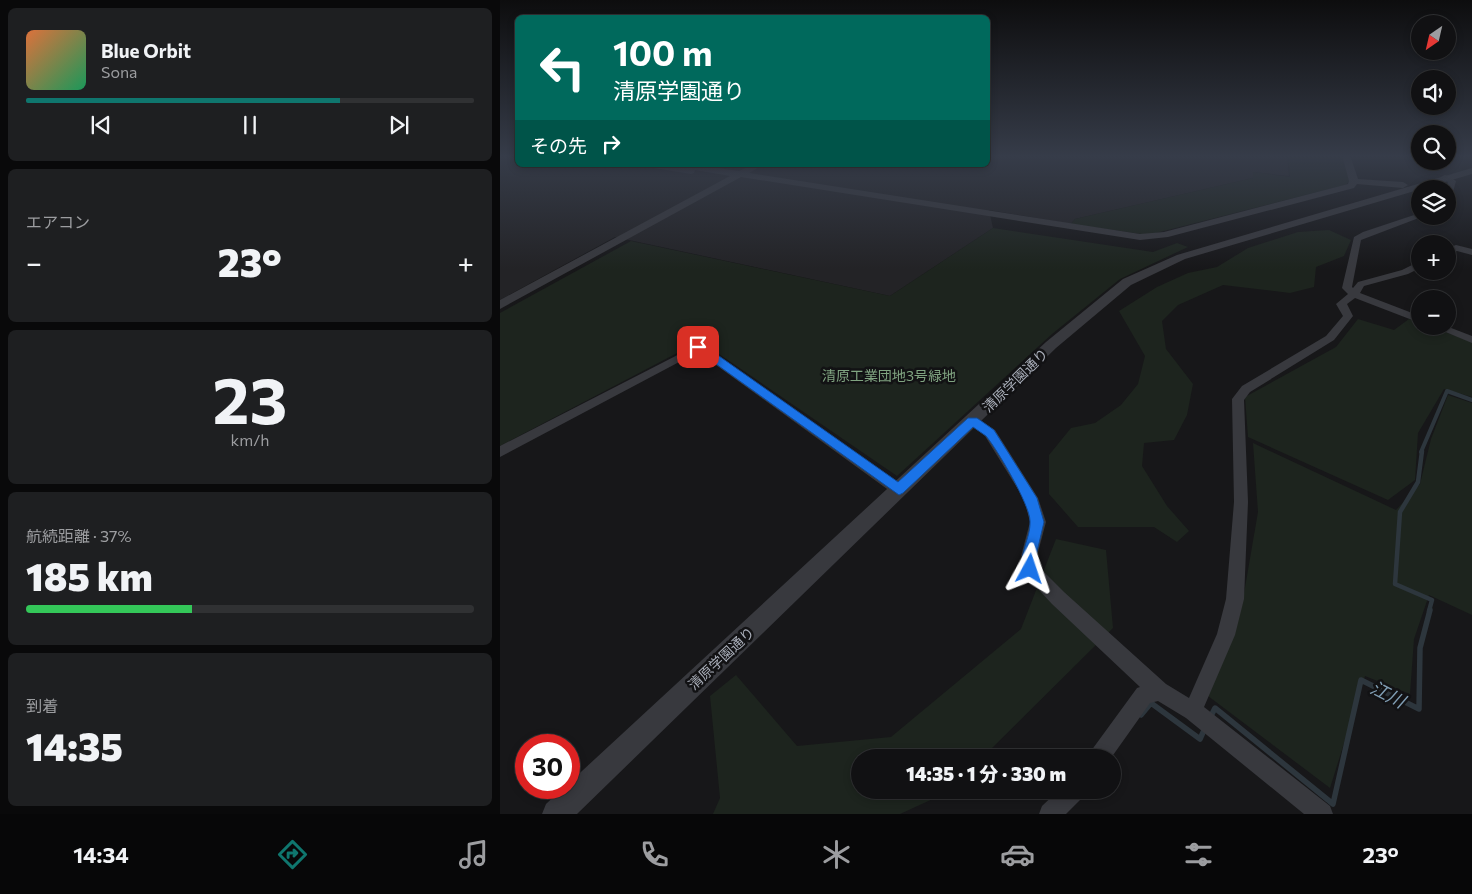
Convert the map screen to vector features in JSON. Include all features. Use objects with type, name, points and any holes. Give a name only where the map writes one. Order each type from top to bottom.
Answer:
[{"type":"street","points":[[500,305],[703,193]]},
{"type":"street","points":[[841,193],[1126,242],[1144,242],[1323,193]]},
{"type":"street","name":"清原学園通り","points":[[556,814],[1051,345],[1127,282],[1181,257],[1392,193]]},
{"type":"street","points":[[1411,219],[1366,234],[1357,239],[1346,288],[1354,294],[1411,316]]},
{"type":"street","points":[[1456,248],[1472,252]]},
{"type":"street","points":[[1193,711],[1226,635],[1235,599],[1241,502],[1238,398],[1246,389],[1330,338],[1348,316],[1347,311],[1341,304],[1354,294],[1361,284],[1411,269]]},
{"type":"street","points":[[1456,334],[1472,340]]},
{"type":"street","points":[[500,452],[698,347],[899,490]]},
{"type":"street","points":[[972,421],[990,433],[1031,498],[1038,522],[1029,556],[1030,569],[1058,598],[1158,691],[1193,711],[1322,814]]},
{"type":"street","points":[[1105,749],[1144,695],[1158,691]]},
{"type":"street","points":[[1050,814],[1065,799]]},
{"type":"shaded area","points":[[500,193],[1188,193],[1075,219],[1071,224],[989,210],[993,228],[890,296],[615,237],[500,300]]},
{"type":"green space","points":[[1188,193],[1314,193],[1148,235],[1071,224],[1075,219]]},
{"type":"green space","name":"清原工業団地3号緑地","points":[[993,228],[1153,252],[1177,243],[1188,247],[1120,279],[1052,334],[897,476],[700,341],[500,446],[500,313],[631,241],[890,296]]},
{"type":"green space","points":[[1329,230],[1351,240],[1344,256],[1316,267],[1314,287],[1290,293],[1223,285],[1178,305],[1162,321],[1166,349],[1193,384],[1187,415],[1174,440],[1144,443],[1142,466],[1167,506],[1189,531],[1177,542],[1154,527],[1078,527],[1049,494],[1049,455],[1071,428],[1095,423],[1121,405],[1138,384],[1145,356],[1119,311],[1157,287],[1188,273],[1217,267],[1248,248],[1298,232]]},
{"type":"green space","points":[[1358,319],[1394,330],[1409,319],[1411,320],[1411,335],[1453,335],[1472,342],[1472,397],[1444,389],[1418,433],[1415,480],[1388,500],[1248,437],[1245,397],[1336,347]]},
{"type":"green space","points":[[1448,395],[1472,403],[1472,615],[1429,595],[1414,639],[1410,694],[1365,676],[1330,788],[1208,696],[1242,605],[1258,512],[1253,443],[1396,510],[1420,484],[1431,439]]},
{"type":"green space","points":[[1056,539],[1106,550],[1113,628],[991,749],[851,749],[851,799],[933,799],[900,814],[713,814],[720,798],[710,696],[736,675],[797,746],[891,737],[1021,629]]},
{"type":"waterway","name":"江川","points":[[1421,452],[1447,391],[1472,400]]},
{"type":"waterway","name":"江川","points":[[1422,451],[1418,482],[1400,512],[1395,584],[1432,600],[1429,611]]},
{"type":"waterway","name":"江川","points":[[1210,718],[1215,708],[1333,804],[1361,680],[1419,709],[1420,648],[1430,610]]},
{"type":"waterway","name":"江川","points":[[1141,715],[1151,703],[1200,739],[1205,728]]},
{"type":"route","points":[[698,347],[899,490],[972,421],[990,433],[1031,498],[1038,522],[1029,556],[1030,569]]}]
